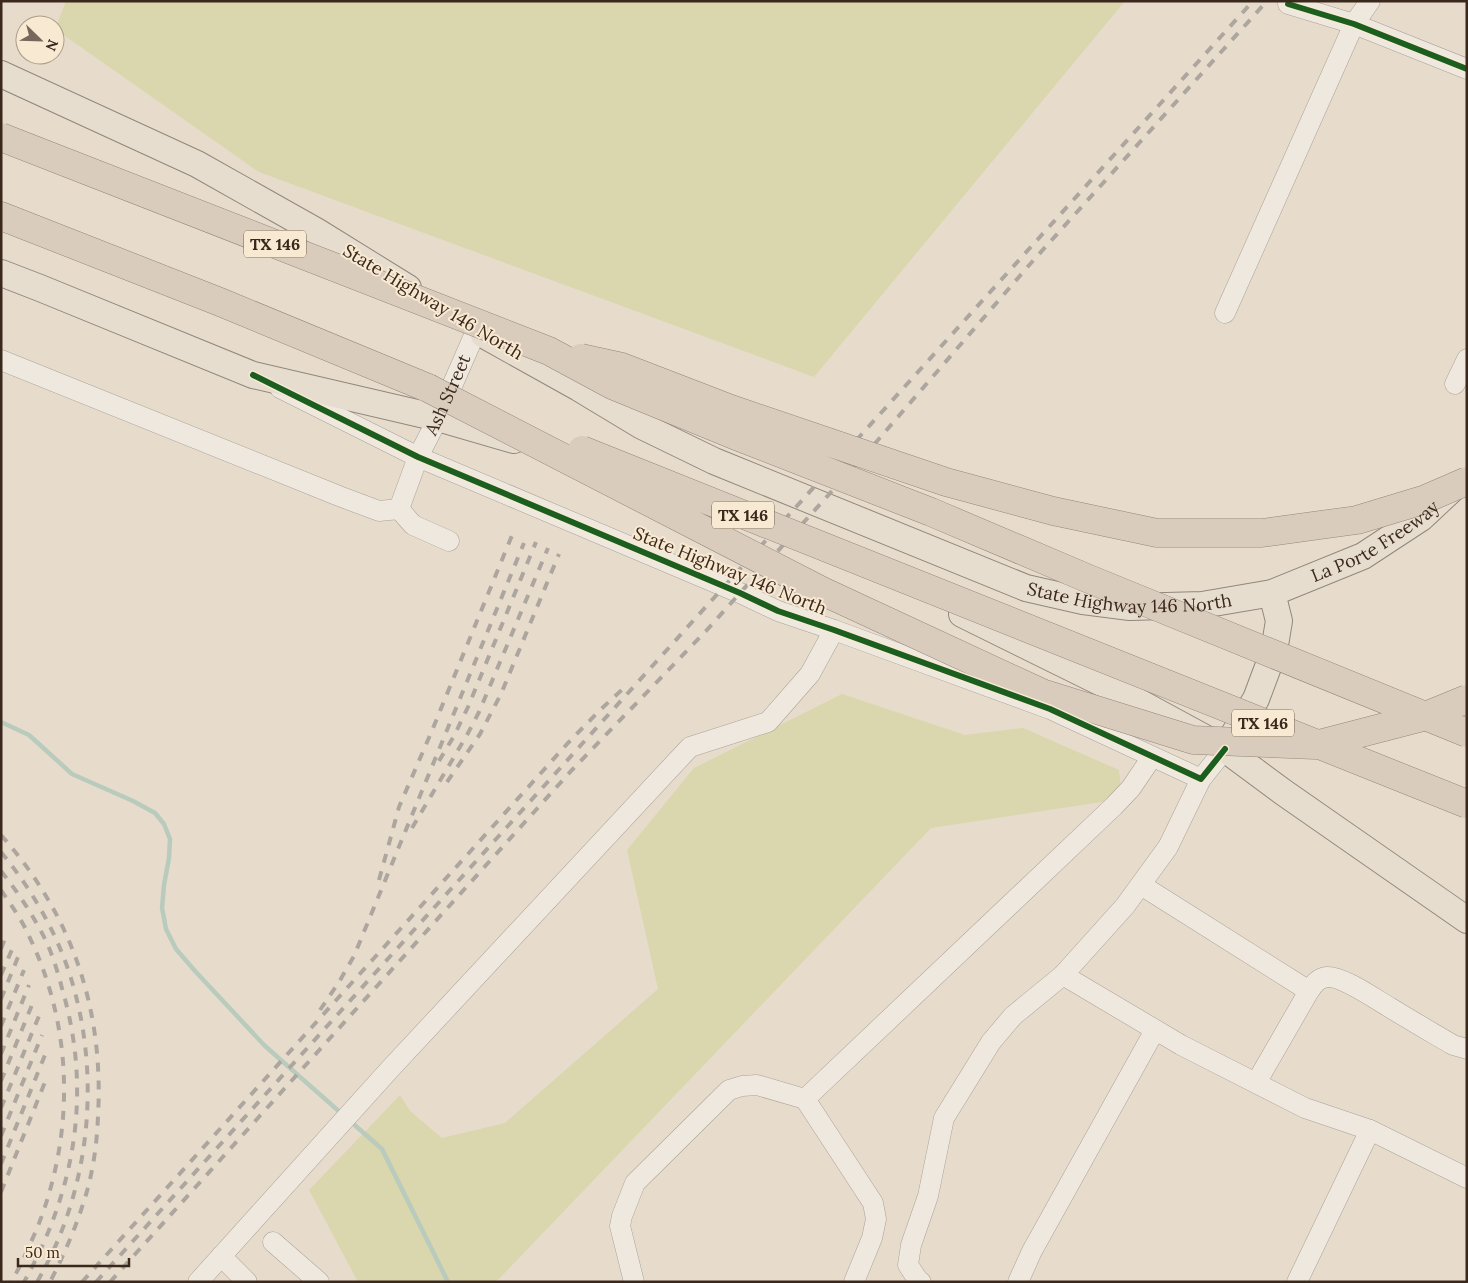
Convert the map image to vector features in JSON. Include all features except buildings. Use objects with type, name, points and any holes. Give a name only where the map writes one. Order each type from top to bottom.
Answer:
[{"type":"highway","name":"TX 146","points":[[1,137],[549,351],[612,385],[930,512],[1467,733]]},
{"type":"highway","name":"TX 146","points":[[1,216],[1467,804]]},
{"type":"highway","points":[[549,351],[622,368],[731,409],[946,482],[1053,511],[1157,533],[1262,532],[1357,520],[1423,500],[1467,481]]},
{"type":"highway","points":[[428,388],[822,591],[1042,693],[1193,740],[1315,745],[1423,717],[1467,699]]},
{"type":"main road","name":"State Highway 146 North","points":[[1,74],[197,164],[316,231],[476,331],[579,388],[642,426],[714,461],[1026,588],[1083,601],[1130,607],[1202,605],[1272,593]]},
{"type":"main road","name":"State Highway 146 North","points":[[1,273],[253,375],[438,418],[681,490],[916,593],[1122,693],[1225,749],[1283,792],[1467,920]]},
{"type":"main road","name":"La Porte Freeway","points":[[1272,593],[1363,556],[1421,518],[1467,475]]},
{"type":"main road","points":[[1225,749],[1256,698],[1274,651],[1279,622],[1272,593]]},
{"type":"street","points":[[1225,313],[1354,24],[1370,1]]},
{"type":"street","points":[[1288,4],[1354,24],[1467,69]]},
{"type":"street","name":"Ash Street","points":[[398,509],[418,457],[438,418],[476,331]]},
{"type":"street","points":[[1,360],[339,496],[379,511],[398,509],[413,525],[449,541]]},
{"type":"street","points":[[1456,384],[1467,360]]},
{"type":"street","name":"State Highway 146 North","points":[[253,375],[418,457],[740,593],[778,611],[1050,709],[1201,779]]},
{"type":"street","points":[[198,1282],[390,1069],[690,747],[768,722],[810,674],[834,630]]},
{"type":"street","points":[[921,1282],[908,1265],[911,1245],[928,1196],[944,1118],[991,1042],[1013,1016],[1063,975],[1125,906],[1141,885],[1168,847],[1201,779],[1225,749]]},
{"type":"street","points":[[805,1098],[1114,806],[1131,788],[1152,757]]},
{"type":"street","points":[[1141,885],[1309,991]]},
{"type":"street","points":[[1063,975],[1181,1045],[1305,1108],[1370,1130],[1467,1178]]},
{"type":"street","points":[[1256,1083],[1309,991],[1316,981],[1322,978],[1337,979],[1354,987],[1453,1044],[1467,1049]]},
{"type":"street","points":[[1018,1282],[1036,1242],[1155,1030]]},
{"type":"street","points":[[634,1282],[620,1226],[635,1183],[729,1090],[742,1086],[757,1085],[805,1098],[873,1203],[876,1219],[872,1238],[854,1282]]},
{"type":"street","points":[[1298,1282],[1370,1130]]},
{"type":"street","points":[[274,1242],[319,1282]]},
{"type":"street","points":[[221,1256],[247,1282]]},
{"type":"shaded area","points":[[66,1],[1125,1],[814,377],[259,172],[65,36],[65,15],[60,15]]},
{"type":"shaded area","points":[[842,694],[965,735],[1023,728],[1119,770],[1122,799],[931,828],[496,1282],[358,1282],[309,1190],[400,1095],[410,1111],[442,1138],[505,1123],[658,989],[627,850],[694,768]]},
{"type":"waterway","points":[[1,722],[29,735],[72,774],[133,801],[155,813],[164,824],[170,839],[162,908],[166,929],[176,949],[265,1046],[342,1114]]},
{"type":"waterway","points":[[350,1121],[382,1149],[448,1282]]},
{"type":"railway","points":[[96,1282],[1253,1]]},
{"type":"railway","points":[[110,1282],[571,771],[706,631],[878,440],[1031,263],[1267,1]]},
{"type":"railway","points":[[379,880],[399,807],[513,533]]},
{"type":"railway","points":[[439,761],[468,707],[536,542]]},
{"type":"railway","points":[[320,1010],[354,956],[524,543]]},
{"type":"railway","points":[[412,828],[479,712],[548,548]]},
{"type":"railway","points":[[447,782],[480,734],[501,694],[559,554]]},
{"type":"railway","points":[[82,1282],[568,743],[626,686]]},
{"type":"railway","points":[[1,835],[26,866],[47,898],[64,931],[78,965],[89,1001],[95,1038],[98,1076],[96,1147],[88,1188],[78,1220],[50,1282]]},
{"type":"railway","points":[[1,852],[34,898],[60,949],[73,985],[82,1022],[86,1060],[88,1099],[79,1175],[55,1248],[37,1282]]},
{"type":"railway","points":[[1,871],[34,918],[52,955],[72,1030],[76,1067],[77,1104],[74,1141],[66,1177],[56,1212],[42,1248],[24,1282]]},
{"type":"railway","points":[[1,890],[26,930],[44,971],[55,1008],[64,1082],[63,1120],[58,1157],[49,1195],[36,1231],[11,1282]]},
{"type":"railway","points":[[1,949],[6,936]]},
{"type":"railway","points":[[1,975],[13,947]]},
{"type":"railway","points":[[1,999],[18,957]]},
{"type":"railway","points":[[1,1026],[24,970]]},
{"type":"railway","points":[[1,1054],[29,985]]},
{"type":"railway","points":[[1,1081],[34,1000]]},
{"type":"railway","points":[[1,1108],[39,1016]]},
{"type":"railway","points":[[1,1136],[42,1035]]},
{"type":"railway","points":[[1,1164],[45,1055]]},
{"type":"railway","points":[[1,1192],[47,1077]]},
{"type":"cycle path","points":[[1288,4],[1354,24],[1467,69]]},
{"type":"cycle path","points":[[253,375],[418,457],[740,593],[778,611],[1050,709],[1201,779],[1225,749]]}]
